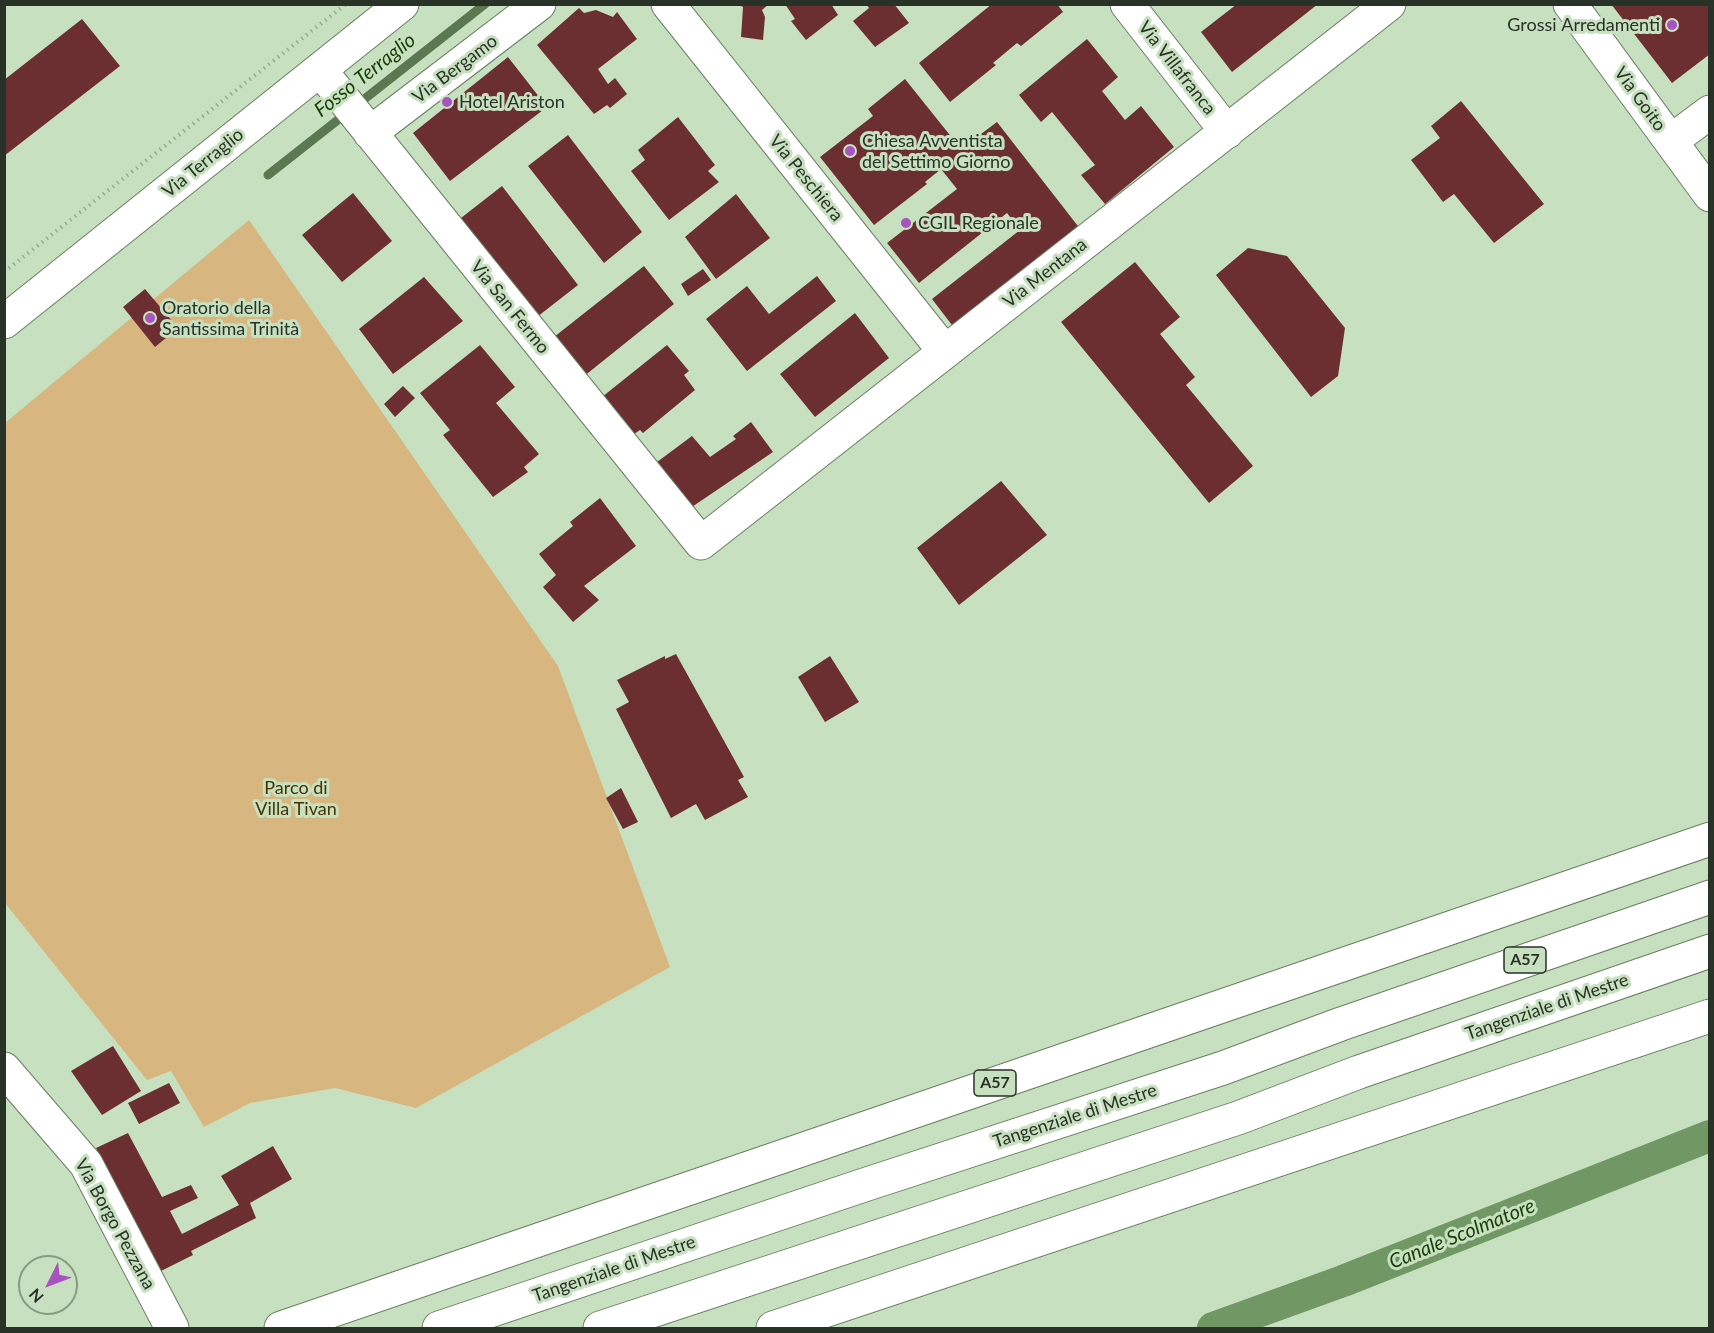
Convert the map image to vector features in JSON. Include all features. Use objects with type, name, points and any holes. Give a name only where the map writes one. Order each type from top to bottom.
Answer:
[{"type":"main road","name":"Via Bergamo","points":[[346,104],[540,4]]},
{"type":"main road","name":"Via Peschiera","points":[[668,4],[945,352]]},
{"type":"main road","name":"Via Villafranca","points":[[1126,4],[1227,132]]},
{"type":"main road","name":"Via Mentana","points":[[701,543],[1389,4]]},
{"type":"main road","name":"Via Goito","points":[[1570,4],[1710,195]]},
{"type":"main road","name":"Via Terraglio","points":[[4,322],[346,104],[391,8]]},
{"type":"main road","name":"Via San Fermo","points":[[346,104],[701,543]]},
{"type":"main road","points":[[1671,141],[1710,112]]},
{"type":"main road","name":"A57","points":[[281,1329],[1710,839]]},
{"type":"main road","name":"Tangenziale di Mestre","points":[[439,1329],[861,1186],[1223,1068],[1341,1024],[1710,897]]},
{"type":"main road","name":"Tangenziale di Mestre","points":[[600,1329],[1238,1118],[1359,1072],[1710,951]]},
{"type":"main road","points":[[773,1329],[1710,1016]]},
{"type":"main road","name":"Via Borgo Pezzana","points":[[4,1069],[86,1164],[172,1329]]},
{"type":"path","points":[[4,272],[346,4]]},
{"type":"green space","name":"Parco di Villa Tivan","points":[[249,220],[558,666],[670,967],[416,1108],[335,1088],[250,1103],[204,1127],[171,1071],[147,1080],[5,903],[5,423]]},
{"type":"building","points":[[737,4],[769,4],[762,10],[765,17],[763,40],[741,37],[743,7]]},
{"type":"building","points":[[785,4],[831,4],[838,15],[806,40],[791,21],[795,19]]},
{"type":"building","points":[[866,4],[894,4],[909,23],[875,47],[853,21],[869,8]]},
{"type":"building","points":[[992,4],[1057,4],[1063,12],[1021,46],[1017,43],[993,63],[996,65],[950,102],[919,63]]},
{"type":"building","points":[[1237,4],[1318,4],[1232,72],[1201,32]]},
{"type":"building","name":"Grossi Arredamenti","points":[[1611,4],[1710,4],[1710,54],[1672,83]]},
{"type":"building","points":[[579,8],[584,13],[596,10],[613,17],[617,12],[637,39],[598,69],[608,84],[615,78],[627,94],[610,108],[607,105],[594,114],[537,45]]},
{"type":"building","points":[[82,19],[120,66],[4,156],[4,80]]},
{"type":"building","points":[[1087,39],[1118,77],[1102,91],[1125,120],[1141,106],[1174,147],[1105,204],[1081,175],[1095,165],[1052,112],[1041,122],[1019,95]]},
{"type":"building","points":[[508,57],[547,107],[450,181],[413,133]]},
{"type":"building","points":[[905,79],[961,149],[997,122],[1081,230],[955,329],[932,299],[1020,230],[1007,213],[919,283],[887,243],[957,189],[941,169],[925,182],[927,184],[874,225],[820,157],[873,116],[868,109]]},
{"type":"building","points":[[1461,101],[1544,204],[1494,243],[1454,194],[1443,202],[1411,160],[1440,138],[1431,126]]},
{"type":"building","points":[[678,117],[715,165],[708,171],[719,182],[669,220],[631,171],[645,160],[638,150]]},
{"type":"building","points":[[568,135],[642,232],[604,263],[528,166]]},
{"type":"building","points":[[502,186],[578,285],[537,317],[461,218]]},
{"type":"building","points":[[353,193],[392,241],[342,282],[302,235]]},
{"type":"building","points":[[736,194],[770,238],[716,279],[685,237]]},
{"type":"building","points":[[1248,248],[1287,256],[1345,328],[1338,376],[1311,397],[1216,275]]},
{"type":"building","points":[[1135,262],[1180,317],[1160,334],[1195,377],[1186,385],[1253,466],[1209,503],[1061,322]]},
{"type":"building","points":[[644,266],[674,304],[583,377],[554,337]]},
{"type":"building","points":[[703,269],[711,280],[688,296],[681,284]]},
{"type":"building","points":[[817,276],[836,301],[747,371],[706,319],[747,286],[769,314]]},
{"type":"building","points":[[424,277],[463,321],[393,374],[359,329]]},
{"type":"building","name":"Oratorio della Santissima Trinità","points":[[145,289],[178,328],[155,347],[123,307]]},
{"type":"building","points":[[855,313],[889,358],[815,417],[780,374]]},
{"type":"building","points":[[480,345],[515,387],[496,403],[539,454],[524,467],[528,472],[493,497],[443,435],[450,430],[420,393]]},
{"type":"building","points":[[667,345],[689,371],[684,375],[695,390],[643,433],[640,430],[627,439],[597,401]]},
{"type":"building","points":[[403,386],[415,398],[395,417],[384,404]]},
{"type":"building","points":[[751,422],[773,452],[683,513],[649,468],[692,436],[710,457],[736,439],[733,436]]},
{"type":"building","points":[[1001,481],[1047,535],[959,605],[917,548]]},
{"type":"building","points":[[600,498],[636,546],[584,586],[599,600],[573,622],[543,587],[556,575],[539,554],[573,526],[570,522]]},
{"type":"building","points":[[676,654],[744,777],[738,780],[748,797],[705,820],[696,804],[671,818],[616,709],[629,702],[617,680],[665,656],[665,659]]},
{"type":"building","points":[[830,656],[859,702],[825,722],[798,677]]},
{"type":"building","points":[[621,788],[638,822],[623,829],[606,798]]},
{"type":"building","points":[[113,1046],[141,1091],[102,1115],[71,1071]]},
{"type":"building","points":[[169,1083],[180,1103],[139,1124],[128,1103]]},
{"type":"building","points":[[128,1133],[162,1197],[191,1185],[198,1198],[170,1211],[182,1234],[239,1205],[221,1176],[273,1146],[292,1179],[250,1203],[256,1218],[191,1251],[193,1255],[157,1273],[96,1148]]},
{"type":"waterway","name":"Fosso Terraglio","points":[[268,175],[485,4]]},
{"type":"waterway","name":"Canale Scolmatore","points":[[1213,1328],[1343,1281],[1710,1136]]},
{"type":"place","name":"Grossi Arredamenti","points":[[1672,25]]},
{"type":"place","name":"Hotel Ariston","points":[[447,102]]},
{"type":"place","name":"Chiesa Avventista del Settimo Giorno","points":[[850,151]]},
{"type":"place","name":"CGIL Regionale","points":[[906,223]]},
{"type":"place","name":"Oratorio della Santissima Trinità","points":[[150,318]]}]
